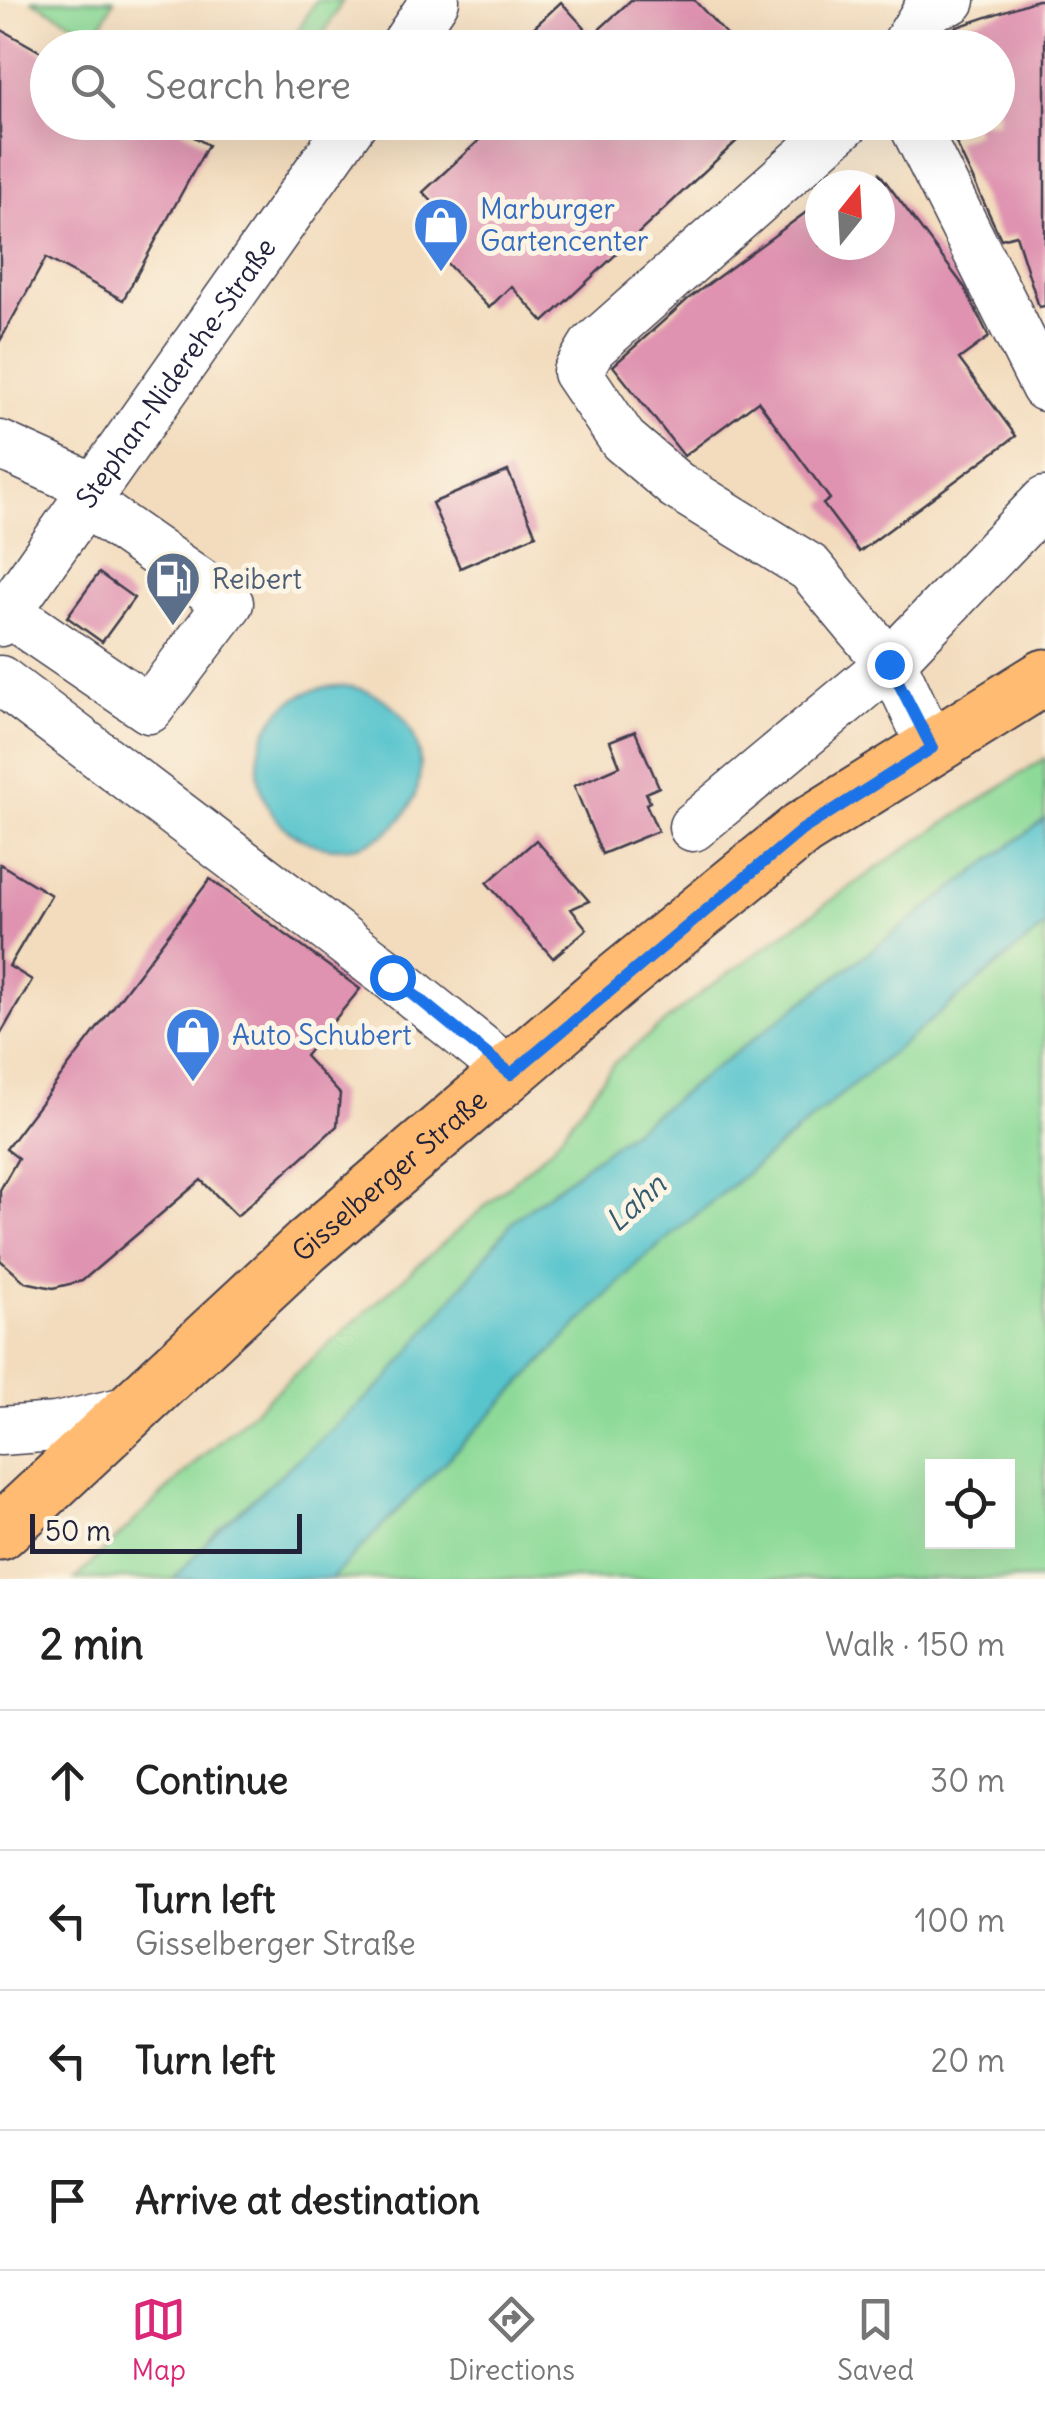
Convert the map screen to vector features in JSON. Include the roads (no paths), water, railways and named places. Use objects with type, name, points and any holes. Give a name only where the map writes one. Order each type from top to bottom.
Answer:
[{"type":"main road","name":"Gisselberger Straße","points":[[0,1531],[306,1246],[802,830],[1045,677]]},
{"type":"street","points":[[415,30],[435,0]]},
{"type":"street","points":[[915,30],[930,6],[951,0]]},
{"type":"street","name":"Stephan-Niderehe-Straße","points":[[3,617],[340,140]]},
{"type":"street","points":[[826,140],[592,347],[577,372],[623,440],[676,484],[810,568],[889,664],[932,748]]},
{"type":"street","points":[[921,140],[1045,388]]},
{"type":"street","points":[[0,445],[90,495],[229,603],[149,709],[3,617]]},
{"type":"street","points":[[692,827],[889,664],[1045,502]]},
{"type":"street","points":[[0,680],[376,965],[511,1074]]},
{"type":"street","points":[[0,1431],[56,1427],[126,1411]]},
{"type":"water","points":[[339,686],[370,693],[396,710],[413,736],[420,767],[413,798],[396,824],[370,841],[339,848],[308,841],[282,824],[265,798],[258,767],[265,736],[282,710],[308,693]]},
{"type":"water","name":"Lahn","points":[[1045,819],[1045,926],[638,1263],[331,1579],[174,1579],[216,1532],[387,1380],[515,1219]]},
{"type":"place","name":"Marburger Gartencenter","points":[[441,274]]},
{"type":"place","name":"Reibert","points":[[173,628]]},
{"type":"place","name":"Auto Schubert","points":[[193,1084]]}]
